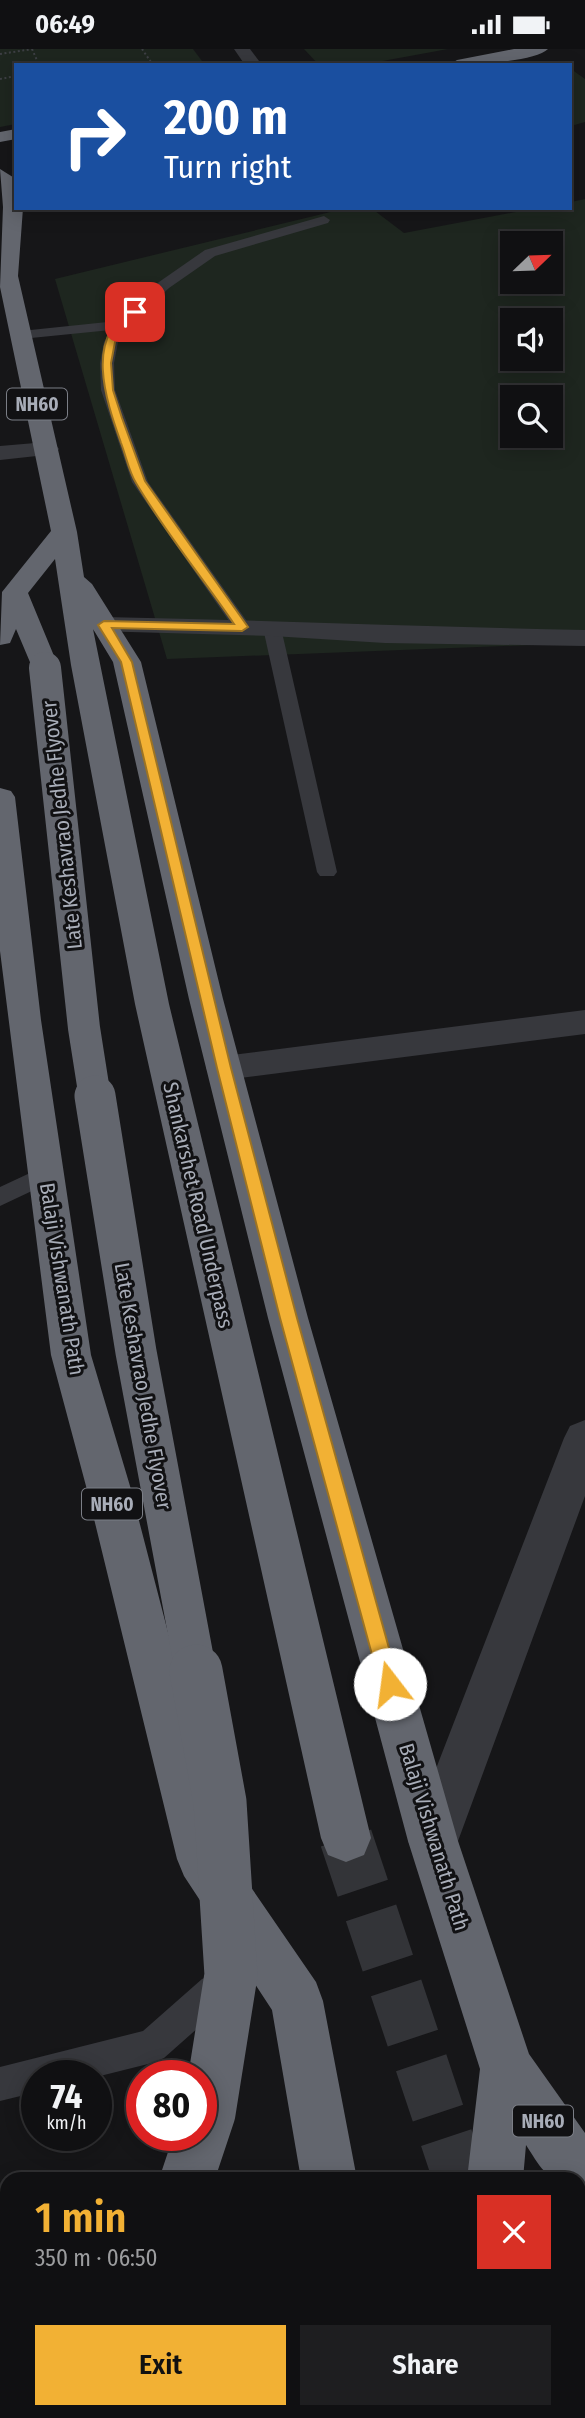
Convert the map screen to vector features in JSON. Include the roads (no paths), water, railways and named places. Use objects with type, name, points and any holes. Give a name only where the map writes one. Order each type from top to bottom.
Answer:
[{"type":"highway","points":[[467,63],[540,49]]},
{"type":"highway","name":"Balaji Vishwanath Path","points":[[4,163],[7,180],[14,190],[13,230],[4,272],[22,335],[66,550],[104,625],[127,662],[224,1068],[288,1318],[433,1841],[507,2069],[496,2172]]},
{"type":"highway","points":[[0,637],[15,592],[66,550]]},
{"type":"highway","name":"Shankarshet Road Underpass","points":[[66,550],[85,665],[152,1004],[346,1838]]},
{"type":"highway","name":"Late Keshavrao Jedhe Flyover","points":[[15,592],[45,668],[84,1028],[135,1352],[220,1802],[231,1975],[209,2113],[189,2172]]},
{"type":"highway","name":"Balaji Vishwanath Path","points":[[0,797],[24,1020],[71,1355],[108,1486],[202,1859],[297,2001],[328,2172]]},
{"type":"highway","points":[[202,1859],[214,1991],[203,2060]]},
{"type":"highway","name":"NH60","points":[[507,2069],[563,2151],[585,2168]]},
{"type":"highway","points":[[171,2172],[179,2151]]},
{"type":"street","points":[[0,453],[47,449]]},
{"type":"street","points":[[104,625],[272,628],[385,635],[585,638]]},
{"type":"street","points":[[224,1068],[585,1022]]},
{"type":"street","points":[[433,1841],[585,1438]]},
{"type":"lane","points":[[242,627],[140,482],[108,390],[107,363],[111,342],[121,325],[164,285],[210,253],[324,220]]},
{"type":"lane","points":[[22,335],[121,325]]},
{"type":"lane","points":[[272,628],[327,872]]},
{"type":"lane","points":[[0,1197],[45,1175]]},
{"type":"lane","points":[[0,2084],[152,2046],[214,1991]]},
{"type":"tunnel","points":[[346,1838],[458,2172]]}]
